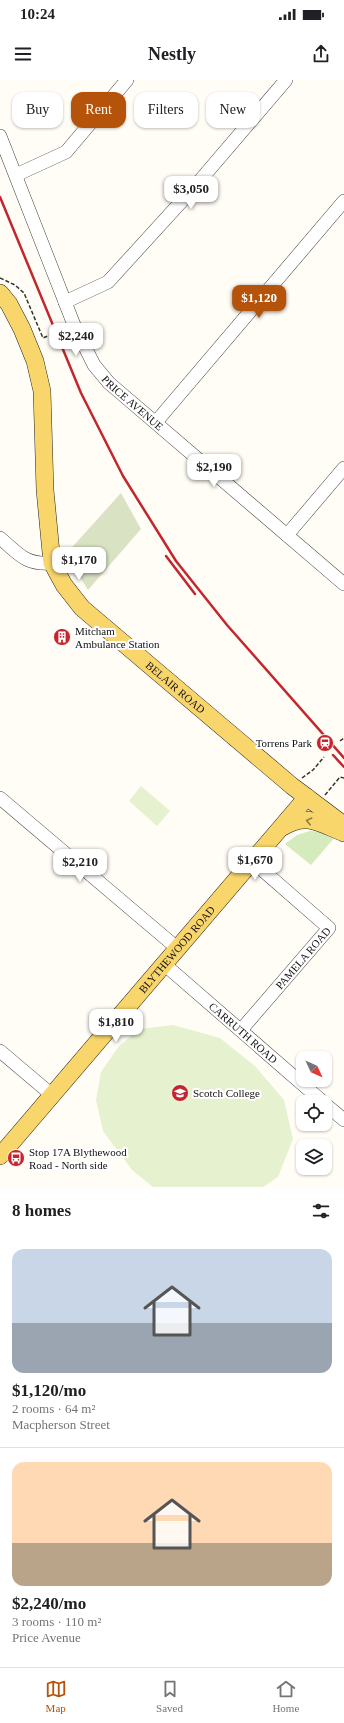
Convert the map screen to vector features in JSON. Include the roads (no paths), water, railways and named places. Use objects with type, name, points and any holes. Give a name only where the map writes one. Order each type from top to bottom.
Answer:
[{"type":"main road","name":"BELAIR ROAD","points":[[0,293],[10,304],[22,328],[35,361],[42,391],[45,490],[52,563],[64,585],[82,608],[311,791],[344,825]]},
{"type":"main road","name":"BLYTHEWOOD ROAD","points":[[0,1156],[311,791]]},
{"type":"main road","points":[[276,832],[288,824],[300,819],[309,820],[344,833]]},
{"type":"street","points":[[16,175],[66,152],[127,80]]},
{"type":"street","points":[[66,302],[108,282],[191,191],[286,80]]},
{"type":"street","name":"PRICE AVENUE","points":[[0,136],[74,325],[94,365],[101,374],[344,584]]},
{"type":"street","points":[[156,422],[344,201]]},
{"type":"street","points":[[287,535],[344,468]]},
{"type":"street","points":[[0,538],[26,560],[39,564],[52,563]]},
{"type":"street","points":[[0,798],[177,948]]},
{"type":"street","name":"PAMELA ROAD","points":[[241,1030],[329,928],[252,861]]},
{"type":"street","name":"CARRUTH ROAD","points":[[164,964],[315,1095]]},
{"type":"street","points":[[0,1052],[52,1095]]},
{"type":"street","name":"CARRUTH ROAD","points":[[332,1110],[344,1120]]},
{"type":"railway","points":[[0,197],[81,393],[123,476],[176,561],[227,625],[344,758]]},
{"type":"railway","points":[[166,556],[195,594]]},
{"type":"railway","points":[[333,755],[344,767]]},
{"type":"place","name":"Mitcham Ambulance Station","points":[[62,637]]},
{"type":"place","name":"Torrens Park","points":[[325,743]]},
{"type":"place","name":"Scotch College","points":[[180,1093]]},
{"type":"place","name":"Stop 17A Blythewood Road - North side","points":[[16,1158]]}]
